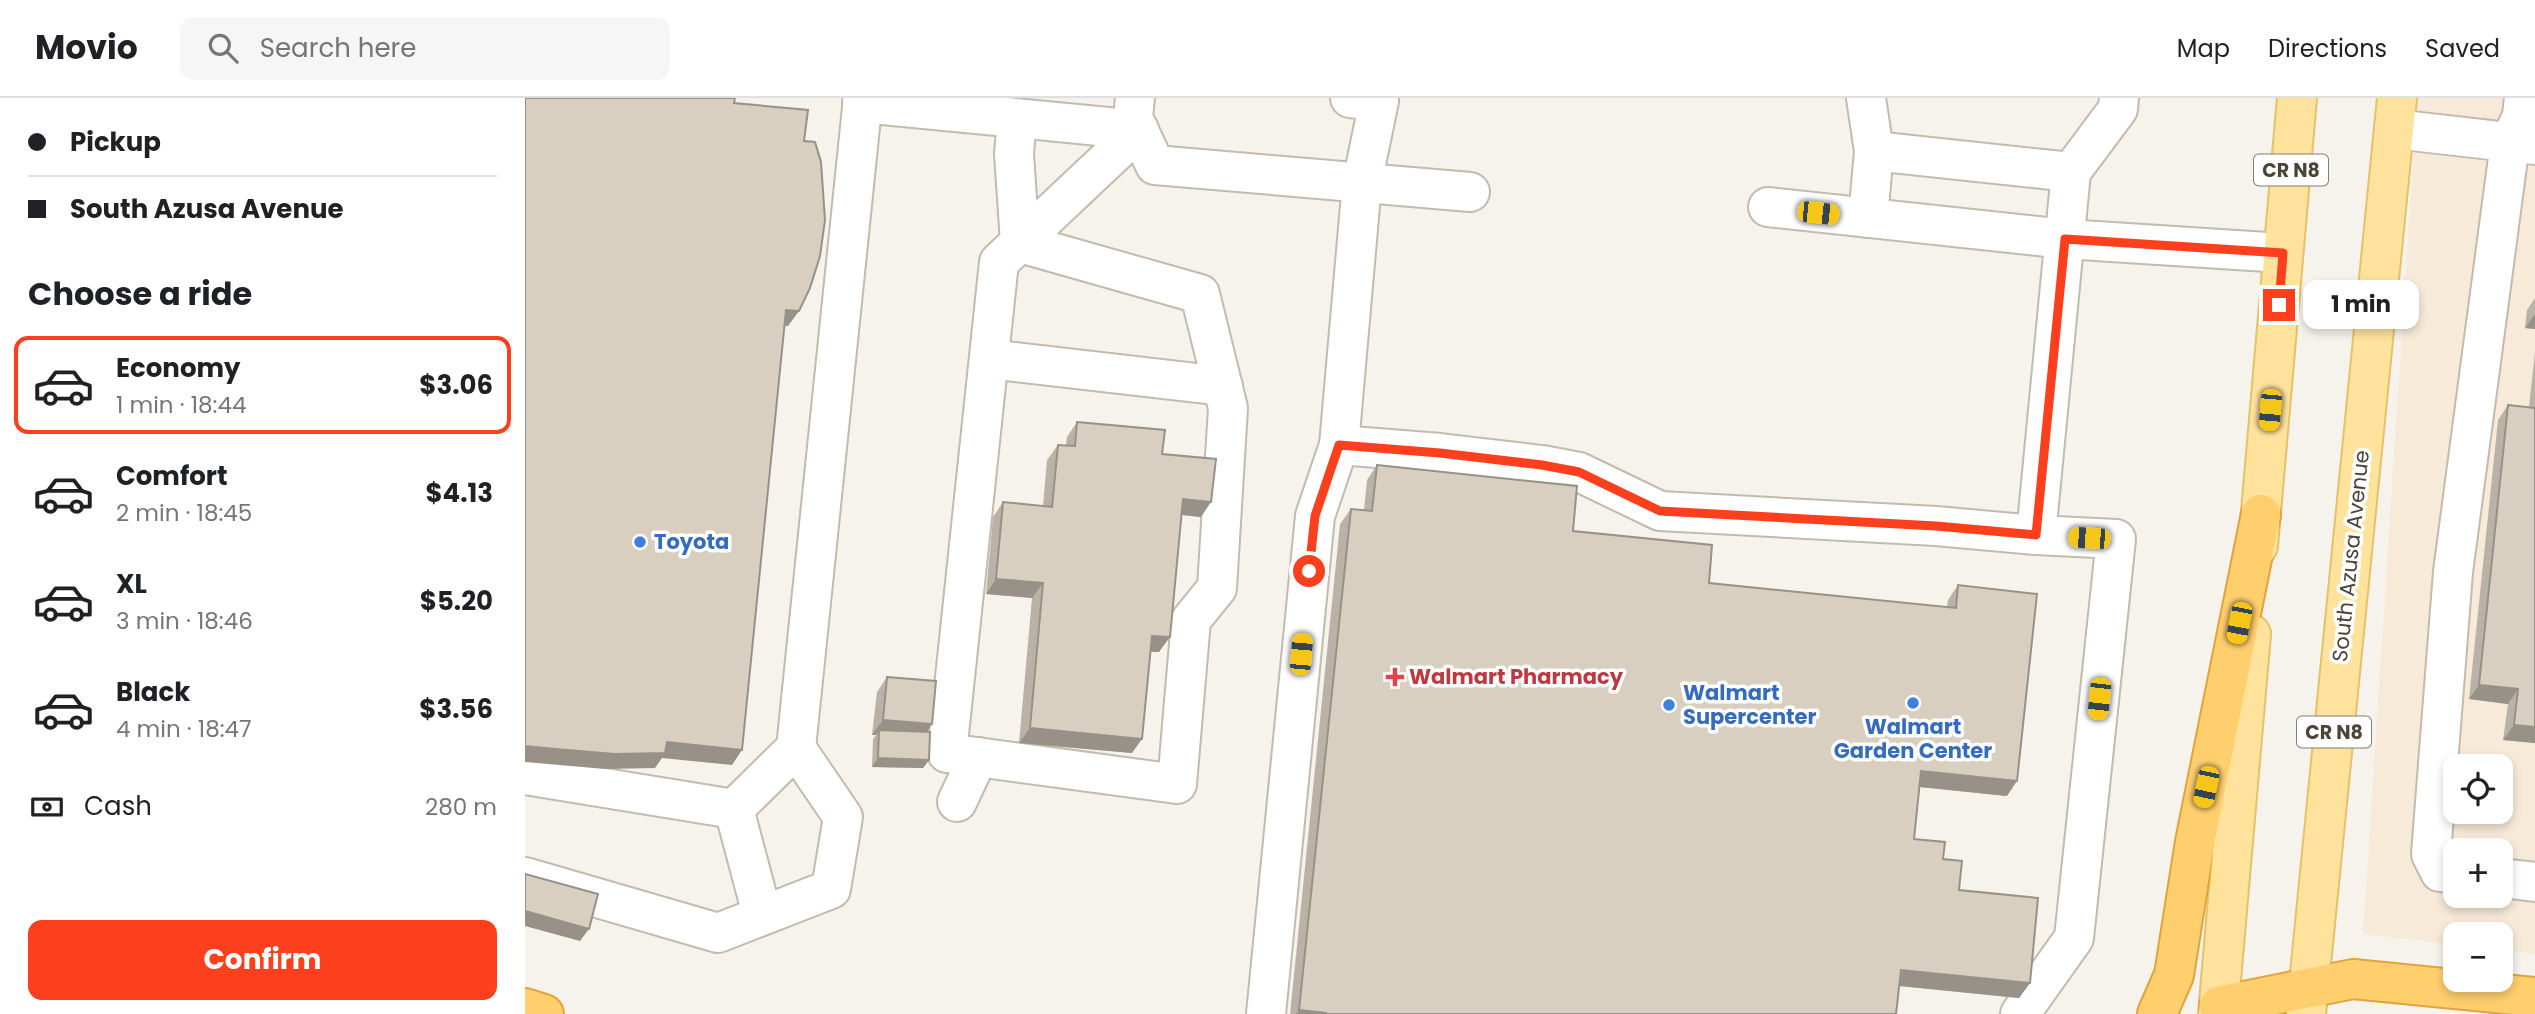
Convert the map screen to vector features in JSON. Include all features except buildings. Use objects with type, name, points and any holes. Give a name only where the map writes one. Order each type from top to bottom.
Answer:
[{"type":"highway","points":[[2157,1014],[2174,975],[2195,842],[2261,514]]},
{"type":"highway","points":[[2219,1010],[2307,1001],[2353,979],[2535,997]]},
{"type":"highway","points":[[525,1008],[544,1014]]},
{"type":"main road","name":"CR N8","points":[[2219,1010],[2297,98]]},
{"type":"main road","name":"South Azusa Avenue","points":[[2307,1001],[2396,113]]},
{"type":"lane","points":[[1866,98],[1874,151],[1868,218]]},
{"type":"lane","points":[[2036,535],[2071,172],[2118,109],[2119,98]]},
{"type":"lane","points":[[2443,872],[2440,872],[2431,854],[2453,572],[2522,144],[2524,98]]},
{"type":"lane","points":[[1266,1014],[1315,516],[1339,445],[1370,99]]},
{"type":"lane","points":[[734,809],[796,748],[862,101],[1017,119],[1137,114]]},
{"type":"lane","points":[[2396,113],[2522,144]]},
{"type":"lane","points":[[1137,114],[1155,165],[1470,192]]},
{"type":"lane","points":[[1020,243],[1200,294],[1227,408],[1217,587],[1191,620],[1177,784],[947,753],[999,262],[1020,243],[1137,114]]},
{"type":"lane","points":[[1017,119],[1014,155],[1020,243]]},
{"type":"lane","points":[[1874,151],[2071,172]]},
{"type":"lane","points":[[1768,207],[2065,239],[2283,253]]},
{"type":"lane","points":[[989,359],[1223,386]]},
{"type":"lane","points":[[1339,445],[1440,453],[1579,472],[1660,511],[2116,539],[2074,938],[2019,1014]]},
{"type":"lane","points":[[525,877],[718,933],[831,889],[843,817],[796,748]]},
{"type":"lane","points":[[957,802],[978,757]]},
{"type":"lane","points":[[525,775],[734,809]]},
{"type":"lane","points":[[734,809],[762,914]]},
{"type":"lane","points":[[2513,879],[2535,882]]},
{"type":"shaded area","points":[[2417,98],[2535,98],[2535,954],[2513,951],[2513,922],[2443,922],[2443,944],[2363,934]]},
{"type":"place","name":"Toyota","points":[[640,542]]},
{"type":"place","name":"Walmart Pharmacy","points":[[1395,677]]},
{"type":"place","name":"Walmart Garden Center","points":[[1913,703]]},
{"type":"place","name":"Walmart Supercenter","points":[[1669,705]]},
{"type":"route","points":[[1309,571],[1315,516],[1339,445],[1440,453],[1579,472],[1660,511],[1936,526],[2036,535],[2065,239],[2283,253],[2279,305]]}]
